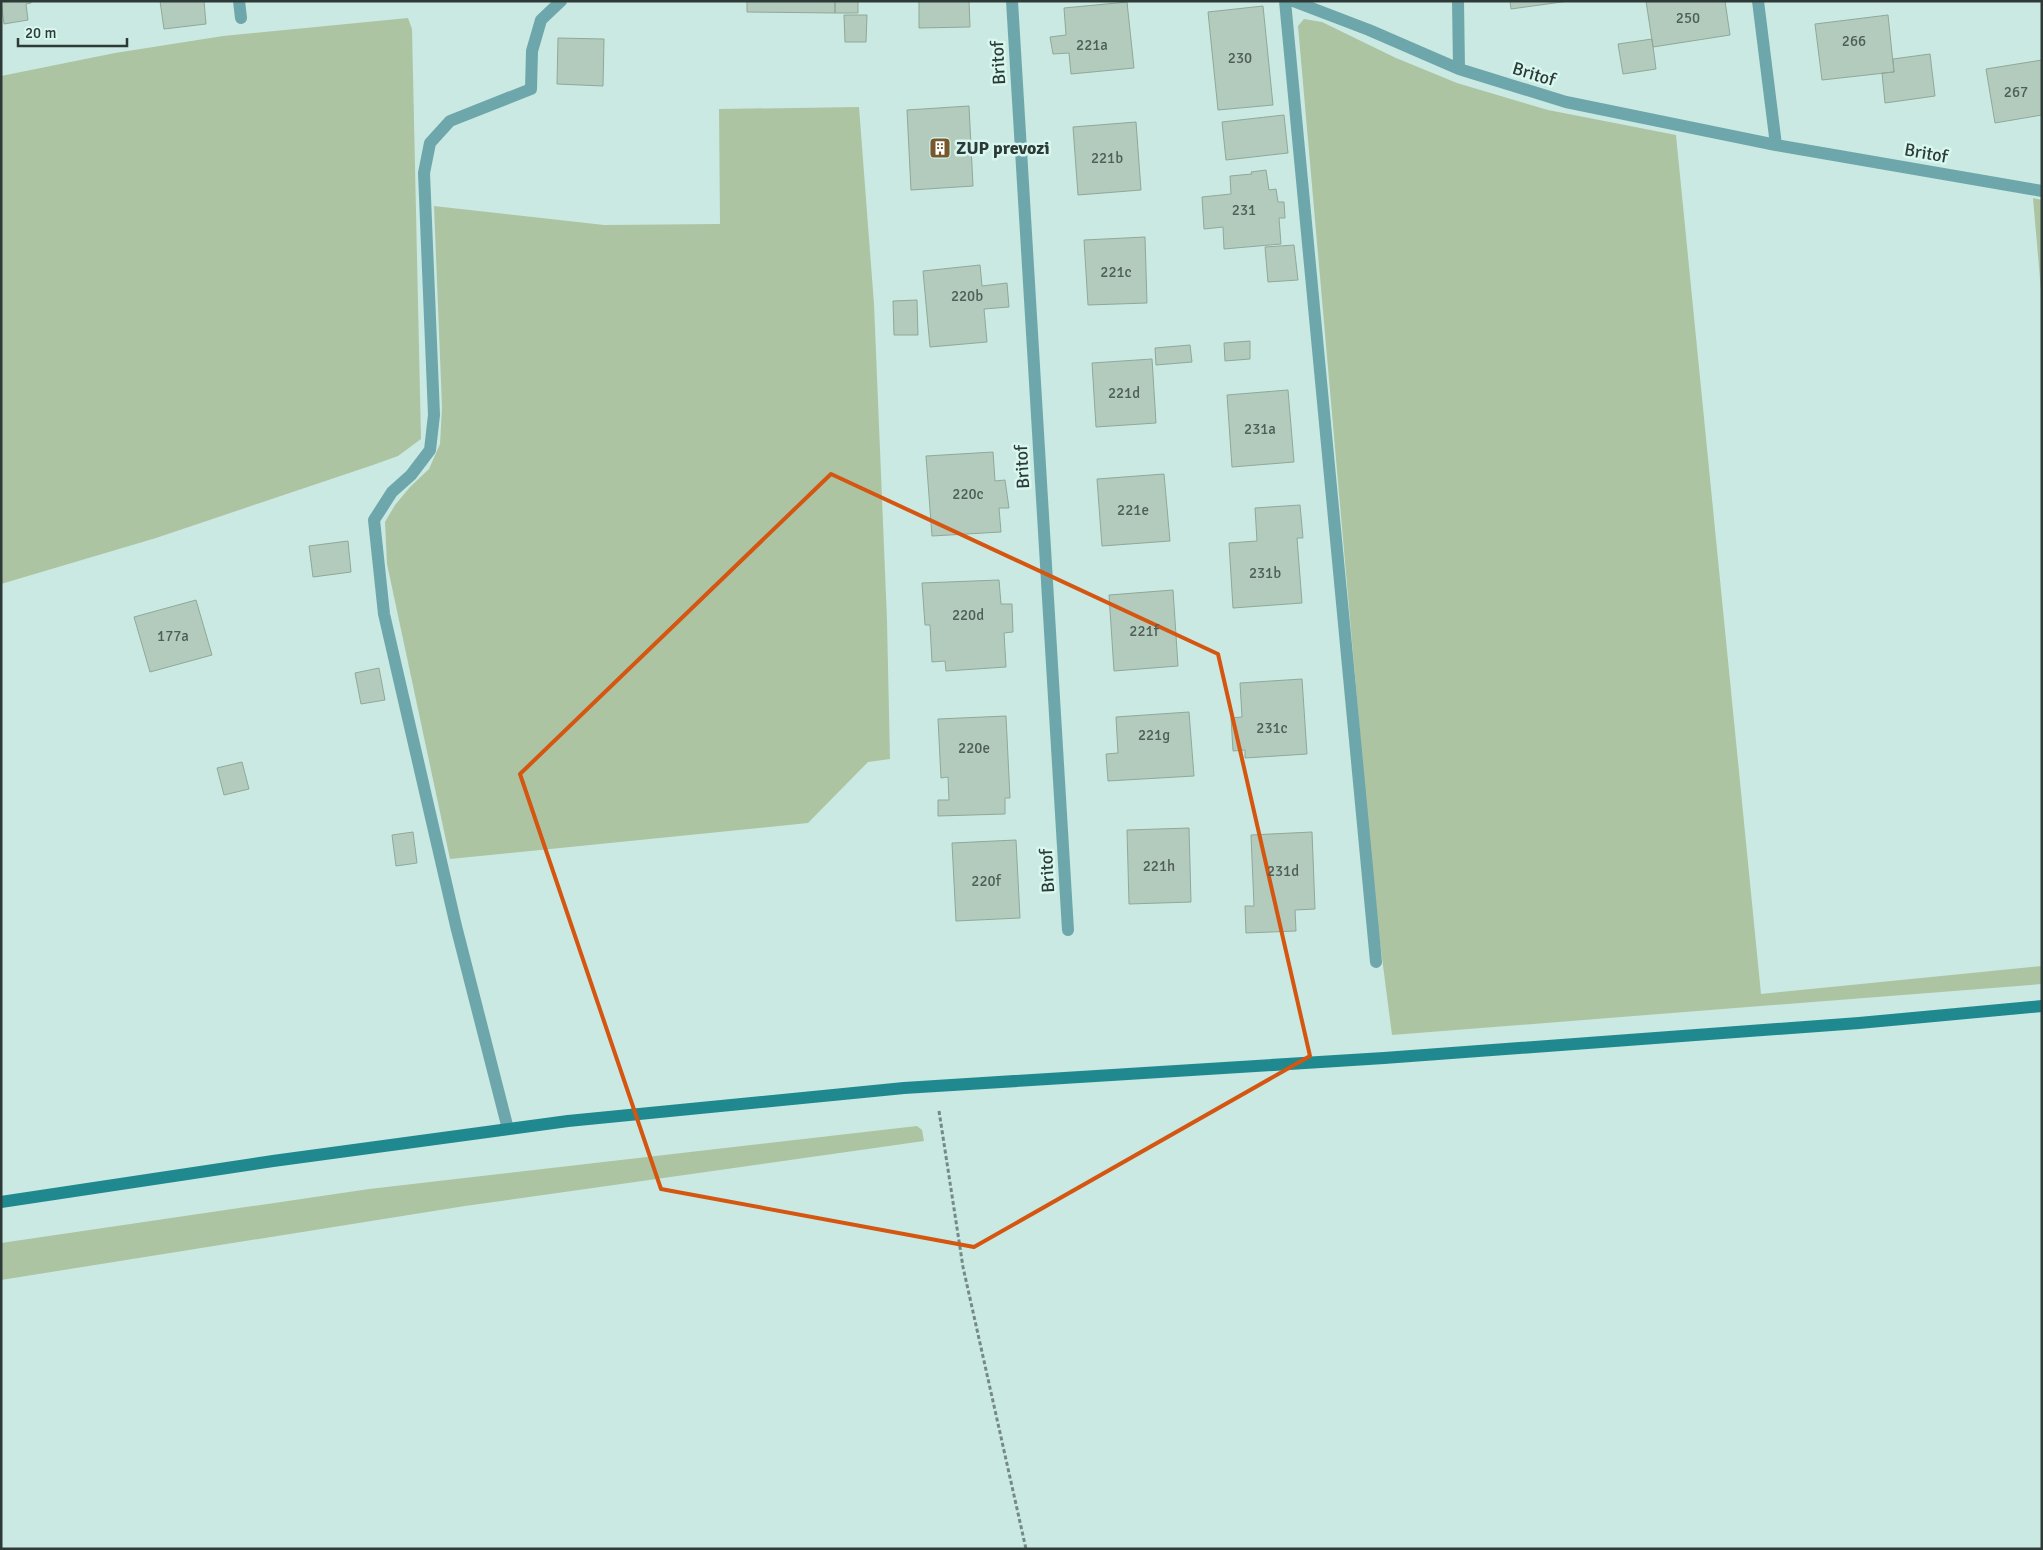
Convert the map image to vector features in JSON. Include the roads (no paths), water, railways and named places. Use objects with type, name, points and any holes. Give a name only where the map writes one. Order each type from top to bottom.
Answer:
[{"type":"main road","points":[[1,1202],[273,1161],[568,1121],[935,1086],[1404,1056],[1859,1022],[2042,1006]]},
{"type":"street","points":[[239,1],[241,18]]},
{"type":"street","points":[[508,1129],[456,926],[384,614],[374,520],[392,492],[412,475],[430,450],[434,415],[424,173],[430,143],[450,121],[531,89],[532,51],[541,20],[561,1]]},
{"type":"street","name":"Britof","points":[[1012,1],[1068,930]]},
{"type":"street","points":[[1285,1],[1376,962]]},
{"type":"street","name":"Britof","points":[[1293,1],[1369,30],[1459,69],[1566,102],[1776,145],[2042,191]]},
{"type":"street","points":[[1458,1],[1459,69]]},
{"type":"street","points":[[1758,1],[1776,145]]},
{"type":"place","name":"ZUP prevozi","points":[[940,148]]}]
